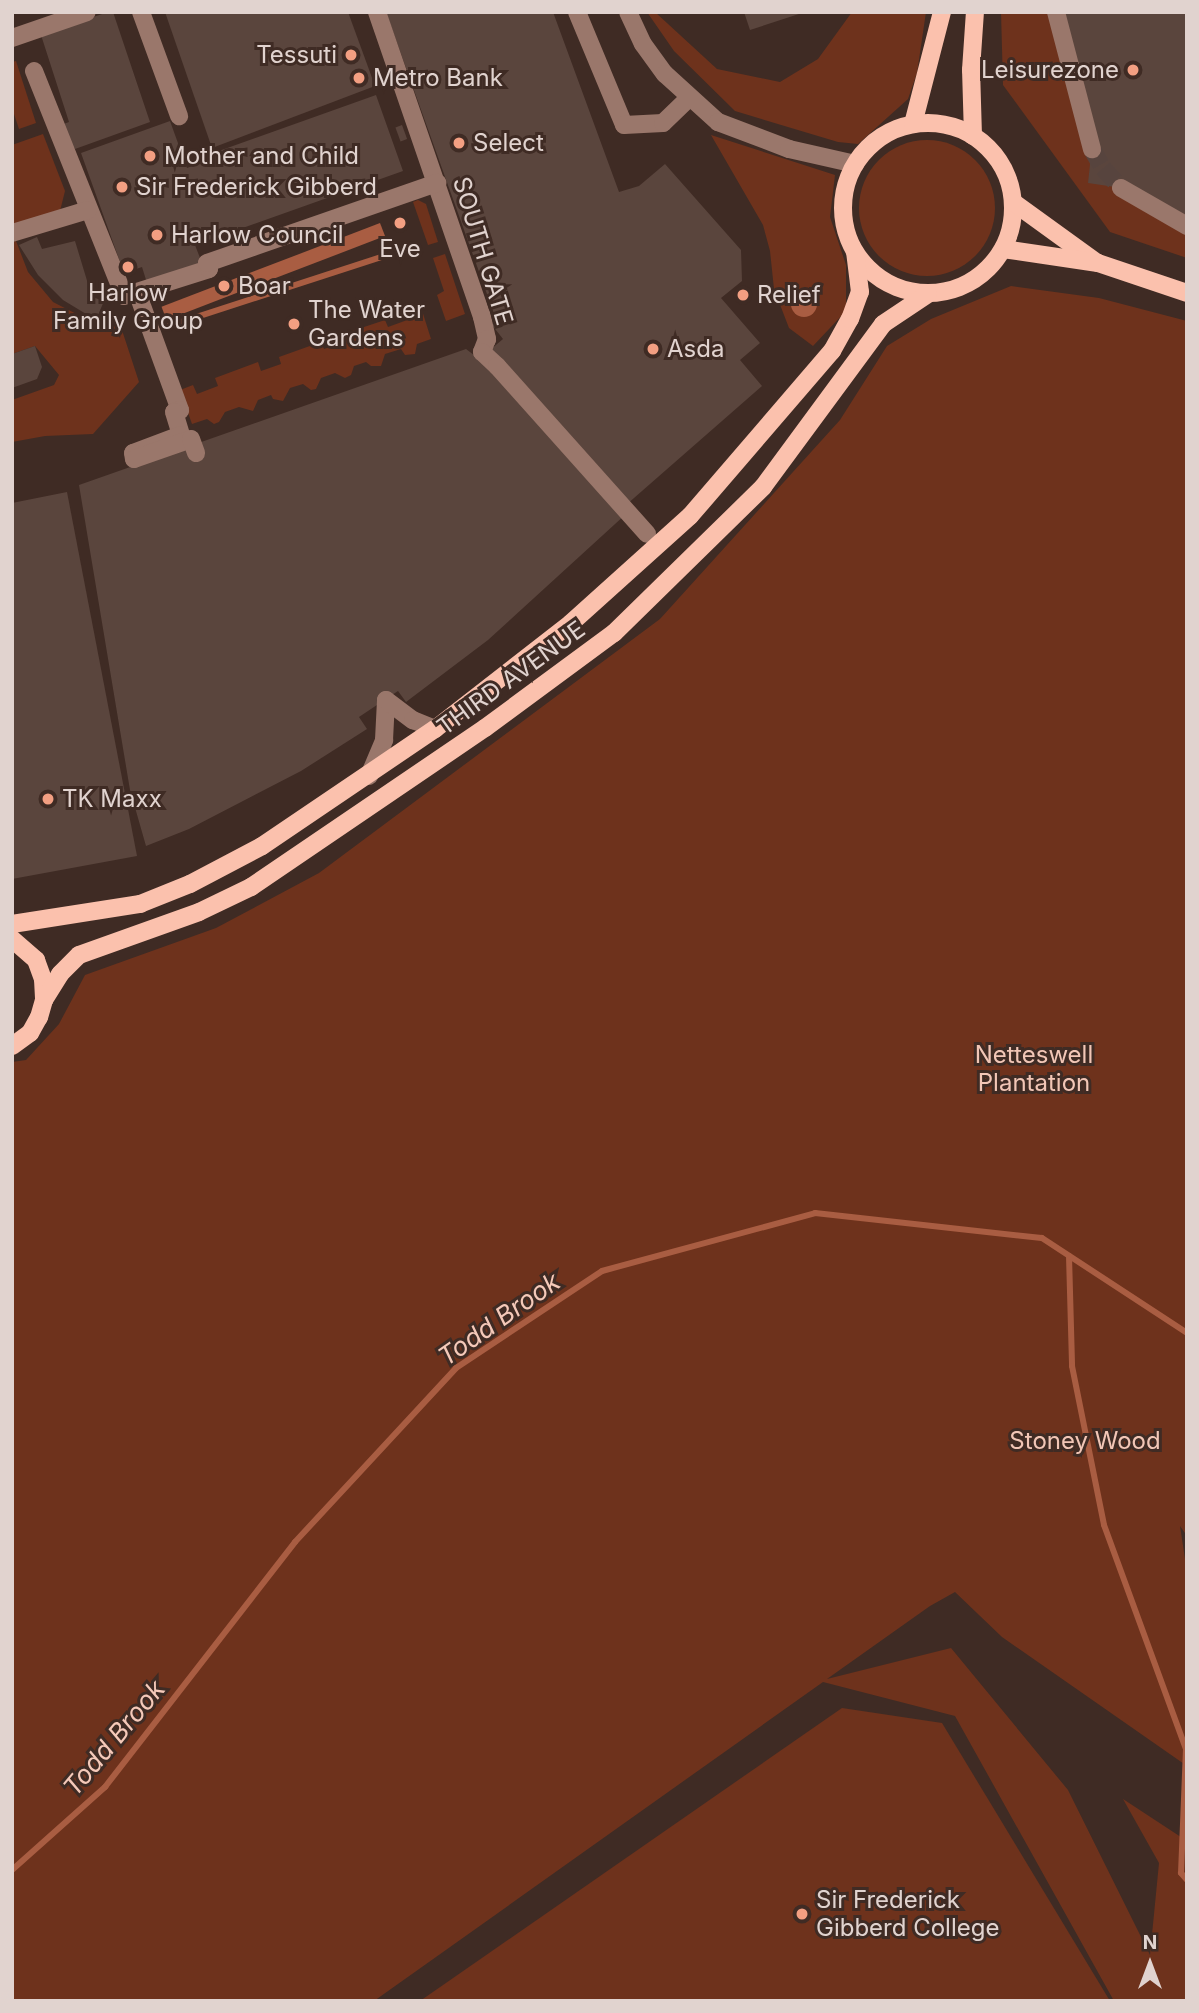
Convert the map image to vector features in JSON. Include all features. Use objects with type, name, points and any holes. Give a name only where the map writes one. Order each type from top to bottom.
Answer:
[{"type":"main road","points":[[913,124],[942,12]]},
{"type":"main road","points":[[974,136],[971,70],[975,12]]},
{"type":"main road","points":[[913,124],[942,124],[974,136],[990,149],[1003,168],[1013,202],[1010,234],[1003,249],[979,277],[944,292],[903,290],[880,279],[855,253],[844,222],[842,203],[855,164],[879,138],[913,124]]},
{"type":"main road","points":[[1013,202],[1098,263]]},
{"type":"main road","points":[[1003,249],[1098,263],[1187,293]]},
{"type":"main road","name":"THIRD AVENUE","points":[[12,924],[110,911],[141,904],[190,884],[262,846],[435,729],[571,623],[690,516],[832,351],[850,319],[860,292],[855,253]]},
{"type":"main road","name":"THIRD AVENUE","points":[[12,1046],[30,1032],[39,1017],[44,999],[60,974],[79,956],[199,912],[251,887],[485,728],[614,633],[763,488],[883,324],[928,293]]},
{"type":"main road","points":[[12,939],[36,960],[43,979],[44,999]]},
{"type":"street","points":[[12,38],[87,12]]},
{"type":"street","points":[[141,12],[179,116]]},
{"type":"street","name":"SOUTH GATE","points":[[377,12],[482,317],[487,339],[482,352],[647,534]]},
{"type":"street","points":[[577,12],[624,125],[663,123],[689,98]]},
{"type":"street","points":[[628,12],[643,44],[665,75],[718,122],[758,139],[855,164]]},
{"type":"street","points":[[1056,12],[1092,149]]},
{"type":"street","points":[[34,71],[88,210],[130,294],[180,410],[174,412],[181,435],[133,453],[134,459],[191,439],[196,453]]},
{"type":"street","points":[[130,294],[209,269],[207,262],[437,183]]},
{"type":"street","points":[[1121,188],[1187,226]]},
{"type":"street","points":[[12,233],[88,210]]},
{"type":"street","points":[[369,776],[384,740],[386,700],[412,720],[435,729]]},
{"type":"green space","points":[[647,12],[655,12],[717,69],[780,82],[818,59],[852,12],[926,12],[917,73],[908,99],[858,144],[838,142],[735,111],[674,51]]},
{"type":"green space","points":[[1001,12],[1187,12],[1187,258],[1110,232],[1003,85]]},
{"type":"green space","points":[[16,61],[36,123],[19,129],[12,108],[12,62]]},
{"type":"green space","points":[[43,134],[65,191],[60,211],[12,226],[12,145]]},
{"type":"green space","points":[[711,135],[835,175],[830,217],[846,265],[846,311],[813,346],[789,328],[774,289],[770,251],[763,225]]},
{"type":"green space","points":[[927,140],[953,146],[975,160],[989,182],[995,208],[989,234],[975,256],[953,270],[927,276],[901,270],[879,256],[865,234],[859,208],[865,182],[879,160],[901,146]]},
{"type":"green space","points":[[418,200],[426,204],[438,242],[428,245],[413,202]]},
{"type":"green space","points":[[16,241],[28,272],[53,302],[110,331],[119,321],[139,382],[93,434],[45,436],[12,442],[12,400],[54,385],[59,375],[35,346],[12,354],[12,242]]},
{"type":"green space","points":[[445,254],[465,314],[446,321],[437,295],[444,291],[433,258]]},
{"type":"green space","points":[[1011,286],[1099,298],[1187,321],[1187,1536],[1180,1526],[1187,1572],[1187,1766],[1002,1637],[955,1592],[930,1606],[827,1679],[951,1648],[1068,1790],[1150,1955],[1159,1863],[1123,1799],[1187,1841],[1187,2001],[1114,2001],[955,1716],[823,1682],[374,2001],[12,2001],[12,1062],[26,1060],[59,1024],[85,975],[216,928],[319,873],[660,619],[840,420],[887,346],[931,319]]},
{"type":"green space","name":"The Water Gardens","points":[[420,304],[431,339],[417,344],[415,354],[405,355],[401,349],[385,354],[381,366],[371,366],[366,362],[354,366],[351,375],[345,378],[335,373],[321,378],[316,389],[311,390],[303,384],[290,388],[283,401],[273,399],[271,395],[258,400],[253,411],[239,407],[225,412],[219,422],[214,424],[207,419],[192,424],[180,390],[193,385],[197,394],[218,386],[215,378],[258,362],[261,371],[281,364],[279,357],[321,342],[324,349],[345,342],[343,334],[385,320],[388,327],[410,319],[407,309]]},
{"type":"green space","name":"Sir Frederick Gibberd College","points":[[842,1708],[942,1723],[1110,2001],[420,2001]]},
{"type":"shaded area","points":[[380,223],[385,236],[167,320],[162,307]]},
{"type":"shaded area","points":[[390,251],[392,257],[169,329],[167,323]]},
{"type":"shaded area","points":[[804,291],[813,295],[817,304],[813,313],[804,317],[795,313],[791,304],[795,295]]},
{"type":"building","points":[[113,12],[150,122],[75,149],[61,125],[69,122],[41,35]]},
{"type":"building","points":[[165,12],[348,12],[375,86],[212,148]]},
{"type":"building","points":[[386,12],[553,12],[619,192],[639,186],[665,164],[741,250],[742,281],[721,298],[760,343],[740,360],[762,386],[626,505],[490,350],[503,339],[492,325],[497,322]]},
{"type":"building","points":[[744,12],[802,12],[802,13],[750,30]]},
{"type":"building","name":"Leisurezone","points":[[1064,12],[1187,12],[1187,216],[1142,191],[1088,183],[1094,128]]},
{"type":"building","points":[[376,95],[403,171],[195,245],[202,263],[147,283],[142,267],[124,273],[81,153],[170,121],[187,168],[203,162],[202,157]]},
{"type":"building","points":[[402,125],[407,139],[401,141],[395,127]]},
{"type":"building","points":[[37,237],[42,249],[75,241],[92,297],[104,301],[96,320],[63,300],[38,275],[19,245]]},
{"type":"building","points":[[35,346],[42,367],[37,379],[12,388],[12,354]]},
{"type":"building","name":"The Water Gardens","points":[[466,349],[507,380],[626,514],[488,640],[406,702],[398,691],[359,717],[367,729],[301,771],[189,829],[146,846],[130,790],[79,485]]},
{"type":"building","points":[[67,492],[137,856],[12,879],[12,503]]},
{"type":"waterway","name":"Todd Brook","points":[[12,1870],[105,1787],[295,1542],[456,1368],[602,1271],[815,1213],[1042,1238],[1187,1333]]},
{"type":"waterway","points":[[1069,1256],[1072,1366],[1104,1525],[1186,1749],[1181,1873],[1187,1880]]},
{"type":"tunnel","points":[[1092,149],[1103,168],[1121,188]]},
{"type":"place","name":"Tessuti","points":[[351,55]]},
{"type":"place","name":"Leisurezone","points":[[1133,70]]},
{"type":"place","name":"Metro Bank","points":[[359,78]]},
{"type":"place","name":"Select","points":[[459,143]]},
{"type":"place","name":"Mother and Child","points":[[150,156]]},
{"type":"place","name":"Sir Frederick Gibberd","points":[[122,187]]},
{"type":"place","name":"Eve","points":[[400,223]]},
{"type":"place","name":"Harlow Council","points":[[157,235]]},
{"type":"place","name":"Harlow Family Group","points":[[128,267]]},
{"type":"place","name":"Boar","points":[[224,286]]},
{"type":"place","name":"Relief","points":[[743,295]]},
{"type":"place","name":"The Water Gardens","points":[[294,324]]},
{"type":"place","name":"Asda","points":[[653,349]]},
{"type":"place","name":"TK Maxx","points":[[48,799]]},
{"type":"place","name":"Sir Frederick Gibberd College","points":[[802,1914]]},
{"type":"park label","name":"Netteswell Plantation","points":[[1034,1069]]},
{"type":"park label","name":"Stoney Wood","points":[[1085,1441]]}]
